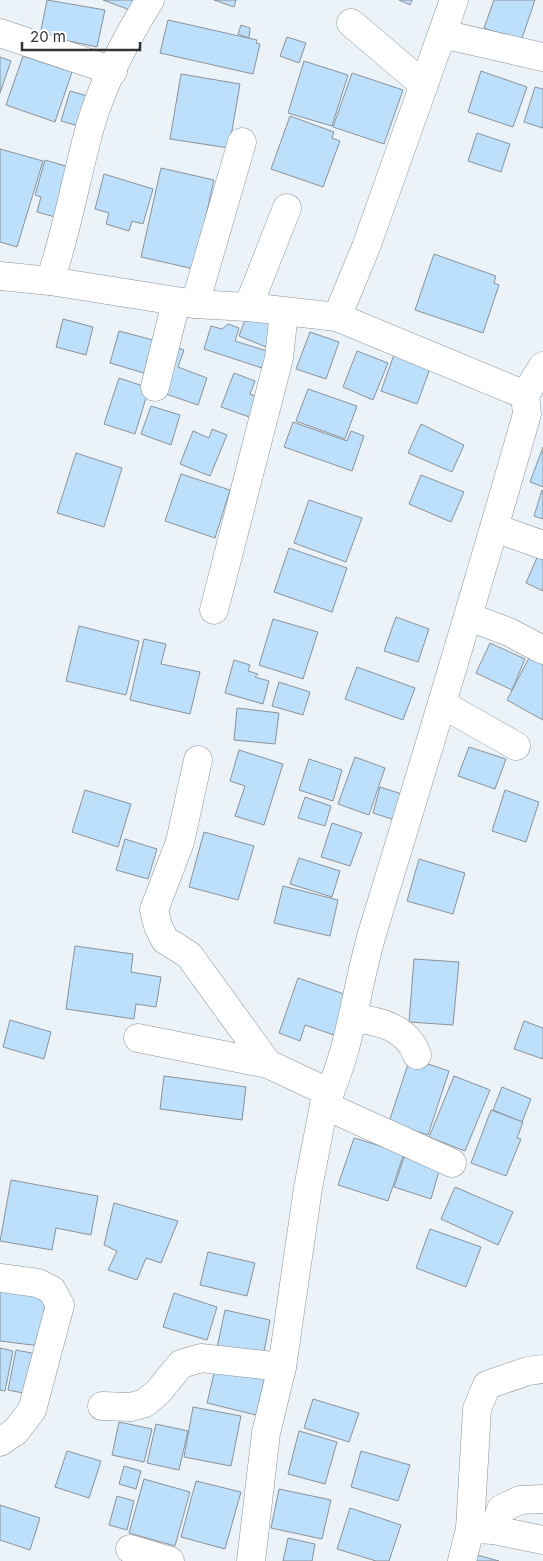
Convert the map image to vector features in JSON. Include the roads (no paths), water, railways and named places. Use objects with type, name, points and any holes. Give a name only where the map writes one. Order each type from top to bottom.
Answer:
[{"type":"street","points":[[50,281],[64,240],[91,126],[113,71],[150,0]]},
{"type":"street","points":[[337,317],[366,247],[454,0]]},
{"type":"street","points":[[351,23],[424,85]]},
{"type":"street","points":[[0,33],[113,71]]},
{"type":"street","points":[[442,34],[543,57]]},
{"type":"street","points":[[155,386],[242,142]]},
{"type":"street","points":[[248,307],[287,208]]},
{"type":"street","points":[[0,276],[50,281],[185,303],[248,307],[337,317],[532,410]]},
{"type":"street","points":[[214,610],[279,358],[284,312]]},
{"type":"street","points":[[251,1561],[266,1433],[282,1367],[308,1188],[327,1099],[353,1018],[372,932],[532,410],[543,366]]},
{"type":"street","points":[[495,528],[543,546]]},
{"type":"street","points":[[468,617],[509,632],[543,650]]},
{"type":"street","points":[[442,704],[516,746]]},
{"type":"street","points":[[198,760],[180,842],[154,910],[165,940],[188,955],[268,1064]]},
{"type":"street","points":[[353,1018],[374,1021],[396,1028],[413,1045],[417,1055]]},
{"type":"street","points":[[138,1038],[268,1064],[327,1099],[452,1163]]},
{"type":"street","points":[[0,1278],[38,1283],[52,1290],[60,1305],[32,1410],[5,1433]]},
{"type":"street","points":[[102,1406],[131,1407],[145,1403],[158,1392],[181,1364],[201,1358],[282,1367]]},
{"type":"street","points":[[482,1530],[477,1409],[487,1385],[528,1371],[543,1369]]},
{"type":"street","points":[[462,1561],[482,1530],[501,1509],[520,1500],[543,1499]]},
{"type":"street","points":[[482,1530],[543,1540]]},
{"type":"street","points":[[130,1549],[170,1561]]}]
